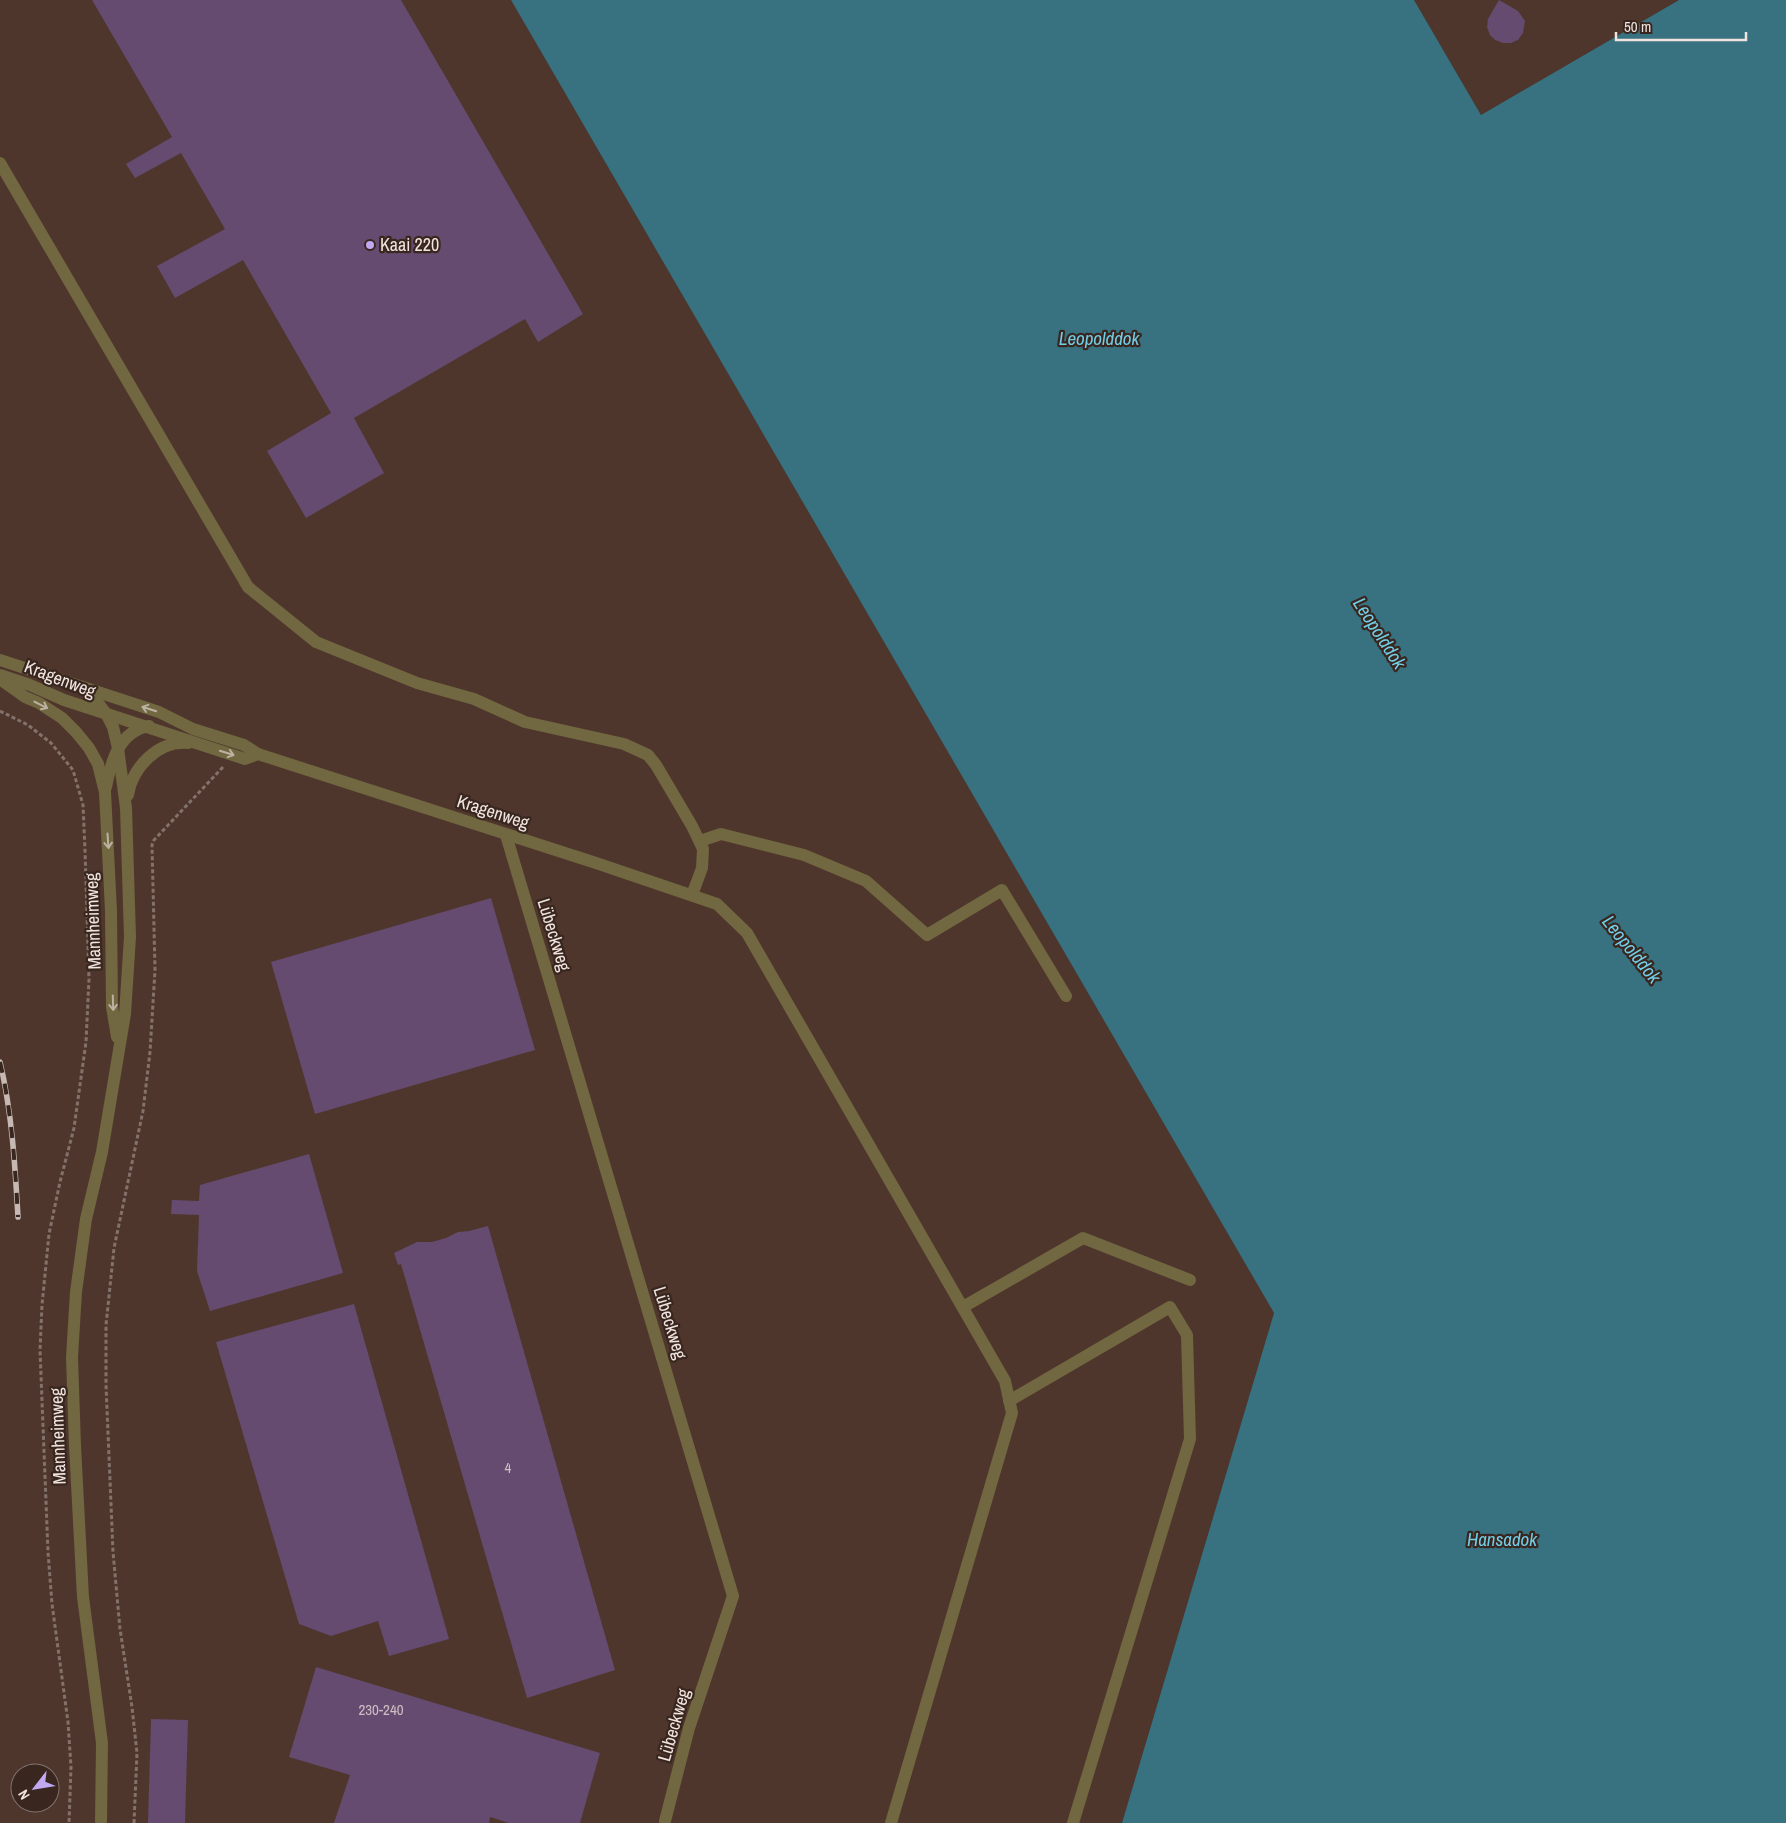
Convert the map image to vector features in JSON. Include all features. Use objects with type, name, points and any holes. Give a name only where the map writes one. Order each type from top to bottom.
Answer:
[{"type":"street","points":[[0,163],[248,586],[316,642],[417,683],[474,700],[525,722],[624,744],[648,755],[660,772],[703,849],[704,860],[692,895]]},
{"type":"street","name":"Kragenweg","points":[[0,660],[159,712],[193,729],[244,745],[258,754],[717,904],[747,932],[963,1307]]},
{"type":"street","name":"Kragenweg","points":[[0,675],[30,685],[64,700],[234,755],[245,758],[258,754]]},
{"type":"street","name":"Mannheimweg","points":[[0,679],[25,698],[55,713],[76,732],[89,748],[98,764],[105,792],[111,911],[112,1007],[119,1050]]},
{"type":"street","name":"Kragenweg","points":[[74,684],[93,696],[108,715],[118,748],[126,808]]},
{"type":"street","name":"Mannheimweg","points":[[105,792],[110,768],[122,740],[144,727],[157,725],[193,729]]},
{"type":"street","name":"Kragenweg","points":[[126,808],[130,783],[142,762],[168,746],[183,743],[202,745]]},
{"type":"street","name":"Mannheimweg","points":[[101,1823],[102,1743],[83,1597],[72,1357],[76,1292],[86,1218],[102,1152],[125,1014],[130,937],[126,808]]},
{"type":"street","name":"Lübeckweg","points":[[506,834],[733,1596],[689,1728],[665,1821]]},
{"type":"street","points":[[700,841],[721,834],[804,855],[866,881],[927,935],[1002,890],[1066,996]]},
{"type":"street","points":[[891,1823],[1012,1413],[1005,1381],[963,1307],[1083,1238],[1190,1280]]},
{"type":"street","points":[[1009,1401],[1170,1307],[1188,1335],[1190,1439],[1073,1823]]},
{"type":"path","points":[[0,711],[28,725],[51,743],[73,770],[83,805],[89,979],[86,1042],[74,1128],[49,1234],[42,1305],[40,1358],[48,1552],[52,1604],[68,1722],[71,1767],[69,1823]]},
{"type":"path","points":[[134,1823],[137,1753],[120,1628],[113,1552],[106,1378],[108,1289],[118,1223],[143,1111],[150,1052],[155,970],[152,845],[154,840],[234,755]]},
{"type":"shaded area","points":[[0,0],[511,0],[1274,1313],[1122,1823],[0,1823]]},
{"type":"shaded area","points":[[1414,0],[1679,0],[1481,115]]},
{"type":"water","points":[[511,0],[1414,0],[1481,115],[1679,0],[1786,0],[1786,1823],[1122,1823],[1274,1313]]},
{"type":"building","name":"Kaai 220","points":[[92,0],[401,0],[583,314],[538,342],[525,319],[354,418],[384,473],[306,518],[267,451],[331,413],[243,260],[175,298],[157,266],[225,229],[181,153],[135,178],[126,164],[172,137]]},
{"type":"building","points":[[1499,0],[1518,11],[1525,21],[1523,33],[1518,40],[1511,43],[1495,40],[1490,35],[1487,27],[1488,19]]},
{"type":"building","points":[[491,898],[535,1050],[315,1114],[271,962]]},
{"type":"building","points":[[309,1154],[343,1273],[210,1311],[197,1271],[199,1215],[171,1214],[172,1200],[199,1201],[200,1185]]},
{"type":"building","points":[[488,1226],[615,1670],[527,1698],[401,1264],[398,1265],[394,1253],[417,1242],[432,1242],[458,1232]]},
{"type":"building","points":[[354,1304],[449,1639],[389,1656],[378,1621],[331,1636],[299,1624],[216,1342]]},
{"type":"building","points":[[316,1667],[600,1753],[580,1823],[509,1823],[490,1817],[489,1823],[334,1823],[350,1775],[289,1757]]},
{"type":"building","points":[[151,1719],[188,1720],[185,1823],[148,1823]]},
{"type":"railway","points":[[0,1062],[10,1120],[18,1217]]},
{"type":"place","name":"Kaai 220","points":[[370,245]]},
{"type":"water label","name":"Leopolddok","points":[[1099,338]]},
{"type":"water label","name":"Leopolddok","points":[[1380,633]]},
{"type":"water label","name":"Leopolddok","points":[[1632,949]]},
{"type":"water label","name":"Hansadok","points":[[1502,1539]]}]
